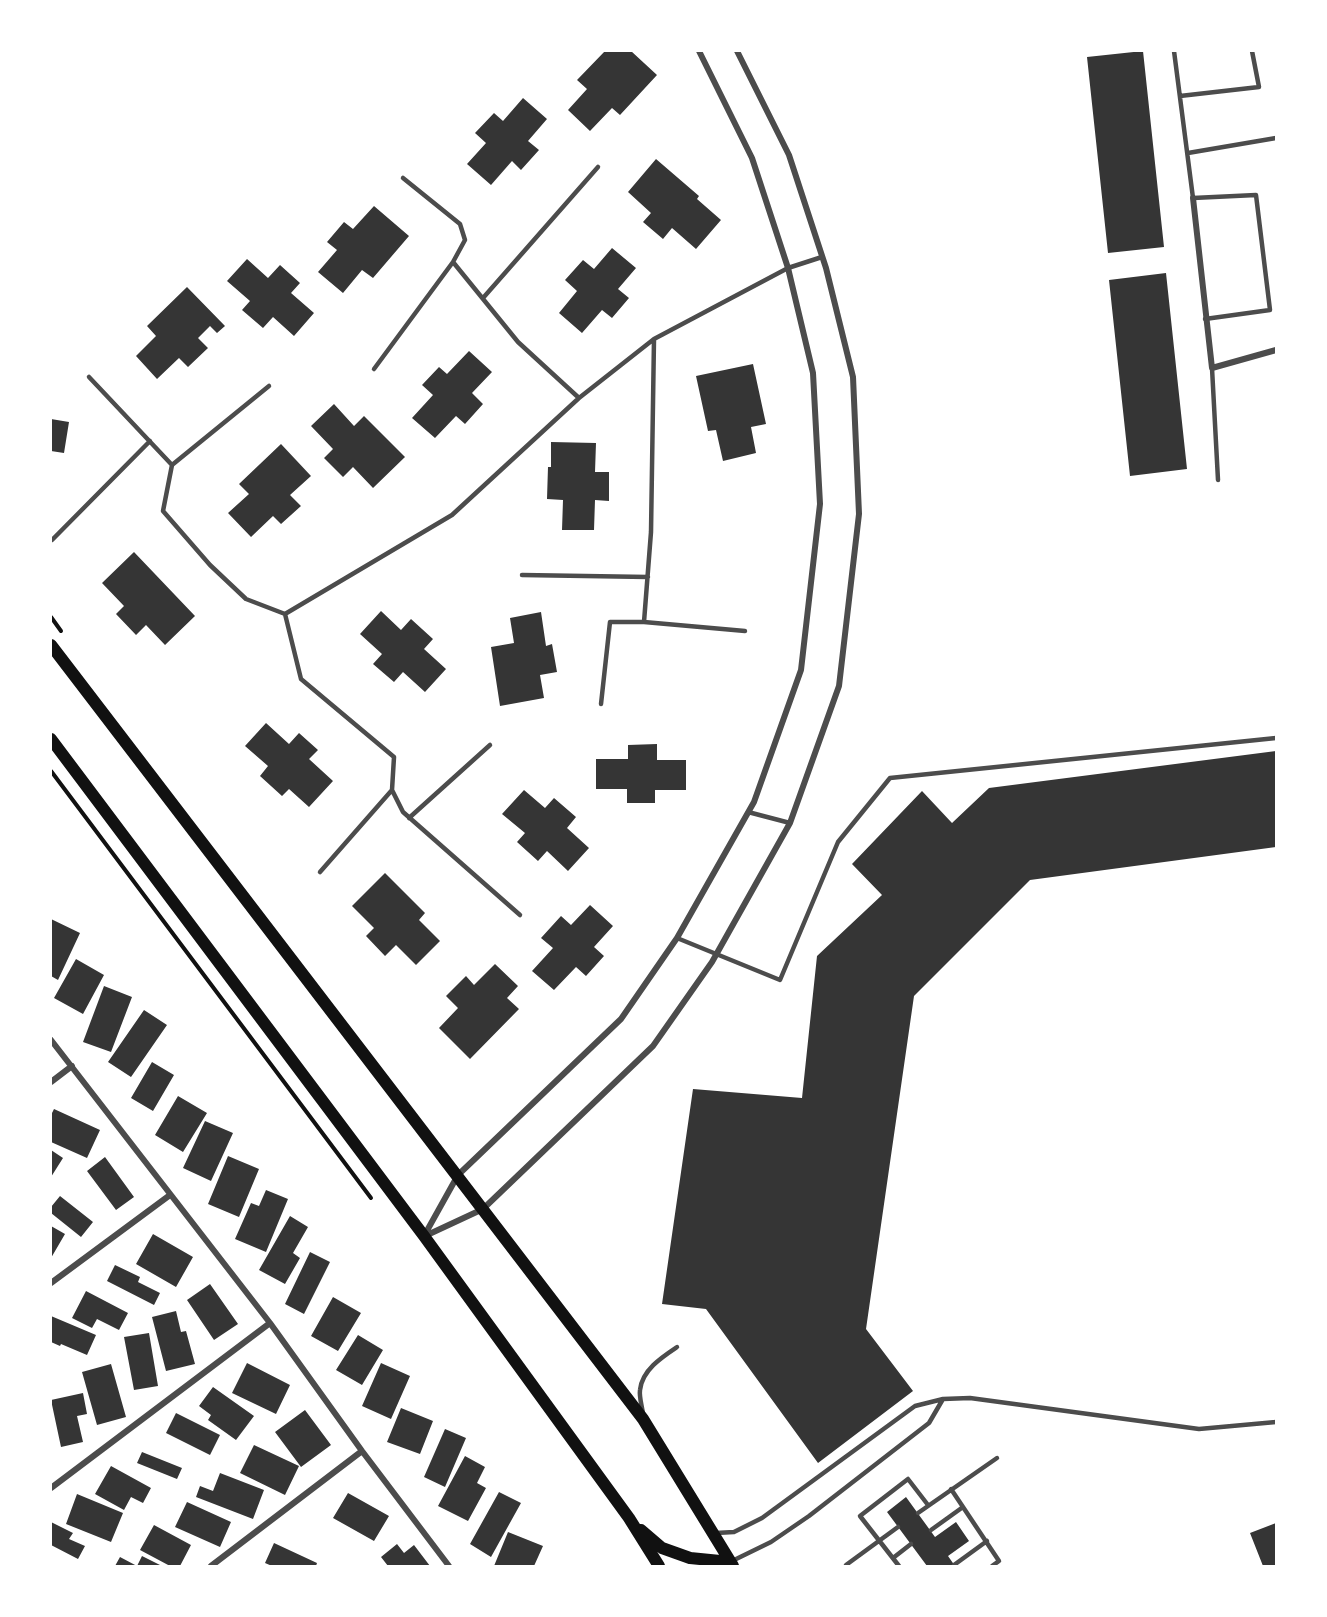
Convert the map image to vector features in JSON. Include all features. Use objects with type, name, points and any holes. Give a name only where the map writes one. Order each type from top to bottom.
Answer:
[{"type":"main road","points":[[51,645],[643,1419],[732,1564]]},
{"type":"main road","points":[[51,739],[424,1236],[629,1518],[659,1566]]},
{"type":"main road","points":[[629,1518],[662,1548],[690,1558],[732,1564]]},
{"type":"street","points":[[424,1236],[458,1175],[621,1019],[677,938],[758,791],[801,670],[820,504],[813,373],[788,268],[752,158],[699,51]]},
{"type":"street","points":[[424,1236],[483,1209],[653,1046],[717,954],[790,823],[839,686],[859,514],[853,377],[822,256],[789,155],[737,51]]},
{"type":"street","points":[[1193,198],[1212,368],[1276,350]]},
{"type":"street","points":[[51,1040],[270,1323],[449,1566]]},
{"type":"street","points":[[51,1082],[72,1066]]},
{"type":"street","points":[[51,1283],[170,1195]]},
{"type":"street","points":[[51,1488],[270,1323]]},
{"type":"street","points":[[212,1566],[362,1450]]},
{"type":"lane","points":[[1174,51],[1193,198],[1256,195],[1269,310],[1205,318]]},
{"type":"lane","points":[[1180,96],[1259,87],[1252,51]]},
{"type":"lane","points":[[1188,153],[1276,138]]},
{"type":"lane","points":[[483,298],[598,167]]},
{"type":"lane","points":[[374,369],[453,262],[465,240],[460,224],[403,178]]},
{"type":"lane","points":[[285,614],[452,515],[579,398],[654,339],[788,268],[822,256]]},
{"type":"lane","points":[[453,262],[518,342],[579,398]]},
{"type":"lane","points":[[644,622],[651,532],[654,339]]},
{"type":"lane","points":[[1212,368],[1218,480]]},
{"type":"lane","points":[[89,377],[172,465]]},
{"type":"lane","points":[[269,386],[172,465],[163,511],[210,565],[246,599],[285,614]]},
{"type":"lane","points":[[52,540],[150,441]]},
{"type":"lane","points":[[522,575],[648,577]]},
{"type":"lane","points":[[285,614],[301,679],[394,756],[392,790],[403,812],[520,915]]},
{"type":"lane","points":[[601,704],[610,622],[644,622],[745,631]]},
{"type":"lane","points":[[677,938],[780,980],[838,842],[890,778],[1276,738]]},
{"type":"lane","points":[[410,818],[489,745]]},
{"type":"lane","points":[[320,872],[392,790]]},
{"type":"lane","points":[[748,812],[790,823]]},
{"type":"lane","points":[[643,1419],[640,1389],[645,1375],[657,1360],[677,1347]]},
{"type":"lane","points":[[713,1533],[734,1532],[762,1518],[915,1406],[943,1399],[970,1398],[1199,1429],[1276,1422]]},
{"type":"lane","points":[[732,1564],[771,1542],[809,1516],[929,1423],[943,1399]]},
{"type":"lane","points":[[918,1513],[997,1458]]},
{"type":"lane","points":[[899,1566],[860,1516],[908,1479],[928,1505]]},
{"type":"lane","points":[[951,1489],[1003,1566]]},
{"type":"lane","points":[[931,1530],[963,1507]]},
{"type":"lane","points":[[846,1564],[898,1527]]},
{"type":"lane","points":[[954,1565],[987,1542]]},
{"type":"lane","points":[[893,1558],[911,1544]]},
{"type":"lane","points":[[992,1566],[999,1561]]},
{"type":"path","points":[[51,771],[375,1203]]},
{"type":"building","points":[[605,51],[631,51],[657,75],[620,115],[612,108],[590,131],[568,110],[587,89],[577,80]]},
{"type":"building","points":[[1143,51],[1164,247],[1108,253],[1087,57]]},
{"type":"building","points":[[523,98],[547,119],[528,141],[539,150],[521,170],[512,161],[491,185],[467,164],[486,143],[475,133],[494,113],[503,121]]},
{"type":"building","points":[[656,159],[699,196],[697,199],[721,220],[696,249],[672,228],[663,239],[643,222],[651,213],[628,192]]},
{"type":"building","points":[[374,206],[409,236],[373,278],[362,270],[343,293],[318,272],[337,250],[327,242],[344,222],[353,229]]},
{"type":"building","points":[[612,248],[636,268],[618,289],[629,298],[612,318],[602,310],[582,333],[559,313],[577,291],[565,280],[583,260],[594,269]]},
{"type":"building","points":[[247,259],[268,278],[280,265],[300,283],[291,293],[314,313],[294,336],[273,317],[263,328],[242,310],[250,301],[227,281]]},
{"type":"building","points":[[1166,273],[1187,469],[1130,476],[1109,280]]},
{"type":"building","points":[[187,287],[225,326],[217,333],[210,326],[198,338],[208,348],[188,367],[179,358],[157,379],[136,356],[156,336],[147,326]]},
{"type":"building","points":[[469,351],[492,372],[472,393],[483,404],[465,424],[456,416],[435,438],[412,418],[433,395],[422,385],[439,367],[447,374]]},
{"type":"building","points":[[753,364],[766,424],[751,427],[756,453],[723,461],[716,430],[708,431],[696,376]]},
{"type":"building","points":[[334,404],[354,426],[364,416],[405,457],[373,488],[353,467],[343,477],[324,458],[333,449],[311,426]]},
{"type":"building","points":[[51,419],[69,422],[64,453],[51,451]]},
{"type":"building","points":[[551,442],[596,443],[595,472],[609,472],[609,501],[595,500],[594,530],[562,530],[563,500],[547,499]]},
{"type":"building","points":[[281,444],[311,476],[290,495],[301,506],[281,524],[273,516],[251,537],[228,513],[249,494],[239,484]]},
{"type":"building","points":[[134,552],[195,616],[165,645],[146,625],[136,635],[116,614],[124,606],[102,583]]},
{"type":"building","points":[[381,611],[401,630],[411,619],[433,639],[424,649],[446,669],[425,692],[403,672],[394,682],[373,664],[382,654],[360,634]]},
{"type":"building","points":[[541,612],[546,646],[552,644],[557,672],[540,675],[544,698],[500,706],[491,647],[514,643],[510,618]]},
{"type":"building","points":[[266,723],[289,744],[299,733],[318,750],[309,759],[333,781],[309,807],[289,789],[282,796],[260,776],[268,766],[245,746]]},
{"type":"building","points":[[657,744],[657,760],[686,760],[686,790],[655,790],[655,803],[627,803],[627,789],[596,789],[596,759],[628,759],[628,745]]},
{"type":"building","points":[[1276,751],[1276,847],[1030,880],[914,996],[866,1329],[913,1391],[818,1463],[706,1309],[662,1304],[693,1089],[802,1098],[817,956],[882,895],[852,864],[922,791],[952,823],[989,788]]},
{"type":"building","points":[[524,790],[545,808],[554,798],[576,817],[567,828],[589,848],[568,871],[547,851],[538,861],[517,842],[525,833],[502,814]]},
{"type":"building","points":[[385,873],[425,913],[419,920],[440,941],[416,965],[396,945],[385,956],[366,936],[374,928],[352,906]]},
{"type":"building","points":[[590,905],[613,926],[594,947],[604,956],[586,976],[576,967],[554,990],[532,971],[553,948],[541,938],[561,916],[571,925]]},
{"type":"building","points":[[51,919],[80,933],[58,980],[51,976]]},
{"type":"building","points":[[76,959],[104,975],[83,1014],[54,998]]},
{"type":"building","points":[[495,964],[518,986],[507,998],[519,1009],[470,1059],[439,1028],[458,1008],[446,996],[466,976],[474,985]]},
{"type":"building","points":[[104,986],[132,997],[111,1052],[83,1042]]},
{"type":"building","points":[[144,1010],[167,1025],[131,1077],[108,1062]]},
{"type":"building","points":[[152,1062],[174,1075],[153,1111],[131,1098]]},
{"type":"building","points":[[178,1096],[207,1113],[183,1152],[155,1135]]},
{"type":"building","points":[[54,1109],[100,1130],[87,1158],[51,1142],[51,1115]]},
{"type":"building","points":[[205,1121],[233,1133],[211,1181],[183,1168]]},
{"type":"building","points":[[51,1150],[63,1158],[51,1177]]},
{"type":"building","points":[[228,1156],[259,1169],[239,1217],[208,1204]]},
{"type":"building","points":[[105,1157],[134,1197],[116,1210],[87,1171]]},
{"type":"building","points":[[266,1190],[288,1199],[266,1252],[235,1239],[251,1203],[259,1206]]},
{"type":"building","points":[[60,1196],[93,1222],[81,1237],[51,1213],[51,1207]]},
{"type":"building","points":[[290,1216],[308,1227],[293,1253],[300,1258],[285,1284],[259,1270]]},
{"type":"building","points":[[51,1226],[65,1234],[51,1258]]},
{"type":"building","points":[[153,1234],[193,1257],[176,1287],[136,1264]]},
{"type":"building","points":[[310,1252],[330,1262],[304,1314],[285,1304]]},
{"type":"building","points":[[115,1265],[140,1277],[138,1282],[160,1293],[154,1305],[107,1281]]},
{"type":"building","points":[[210,1284],[238,1324],[214,1340],[187,1300]]},
{"type":"building","points":[[86,1291],[128,1313],[119,1330],[97,1319],[92,1328],[72,1318]]},
{"type":"building","points":[[333,1297],[361,1313],[338,1351],[311,1336]]},
{"type":"building","points":[[176,1311],[181,1332],[186,1331],[195,1364],[166,1371],[152,1317]]},
{"type":"building","points":[[51,1316],[96,1335],[87,1355],[51,1342]]},
{"type":"building","points":[[149,1333],[158,1386],[134,1390],[124,1337]]},
{"type":"building","points":[[358,1335],[383,1350],[362,1385],[336,1370]]},
{"type":"building","points":[[247,1363],[290,1385],[276,1414],[232,1393]]},
{"type":"building","points":[[381,1363],[410,1376],[391,1419],[362,1406]]},
{"type":"building","points":[[111,1364],[126,1417],[97,1425],[82,1372]]},
{"type":"building","points":[[213,1387],[254,1416],[236,1440],[208,1420],[211,1415],[199,1406]]},
{"type":"building","points":[[83,1393],[87,1414],[77,1416],[83,1442],[61,1447],[51,1400]]},
{"type":"building","points":[[401,1408],[433,1421],[420,1454],[387,1442]]},
{"type":"building","points":[[305,1410],[331,1445],[301,1467],[275,1432]]},
{"type":"building","points":[[176,1413],[220,1435],[210,1455],[166,1433]]},
{"type":"building","points":[[445,1429],[466,1438],[445,1487],[424,1477]]},
{"type":"building","points":[[254,1445],[299,1466],[285,1495],[240,1473]]},
{"type":"building","points":[[142,1452],[182,1468],[177,1479],[137,1463]]},
{"type":"building","points":[[465,1456],[485,1467],[477,1483],[486,1488],[468,1521],[438,1506]]},
{"type":"building","points":[[111,1466],[151,1488],[143,1503],[131,1497],[124,1510],[95,1494]]},
{"type":"building","points":[[220,1473],[264,1490],[253,1519],[196,1497],[200,1486],[213,1491]]},
{"type":"building","points":[[499,1492],[521,1503],[491,1557],[470,1544]]},
{"type":"building","points":[[348,1493],[389,1516],[374,1541],[333,1518]]},
{"type":"building","points":[[77,1494],[123,1513],[111,1542],[66,1524]]},
{"type":"building","points":[[906,1497],[935,1537],[956,1522],[969,1541],[948,1556],[955,1566],[927,1566],[887,1512]]},
{"type":"building","points":[[187,1502],[231,1522],[220,1547],[175,1527]]},
{"type":"building","points":[[51,1522],[73,1533],[69,1539],[85,1546],[78,1559],[51,1545]]},
{"type":"building","points":[[1276,1523],[1276,1566],[1263,1566],[1250,1533]]},
{"type":"building","points":[[154,1525],[191,1545],[180,1566],[170,1566],[140,1550]]},
{"type":"building","points":[[508,1532],[543,1546],[534,1566],[494,1566]]},
{"type":"building","points":[[274,1543],[317,1563],[316,1566],[272,1566],[265,1563]]},
{"type":"building","points":[[397,1544],[404,1553],[414,1545],[430,1566],[388,1566],[381,1557]]},
{"type":"building","points":[[142,1556],[162,1566],[137,1566]]},
{"type":"building","points":[[120,1557],[137,1566],[115,1566]]}]
